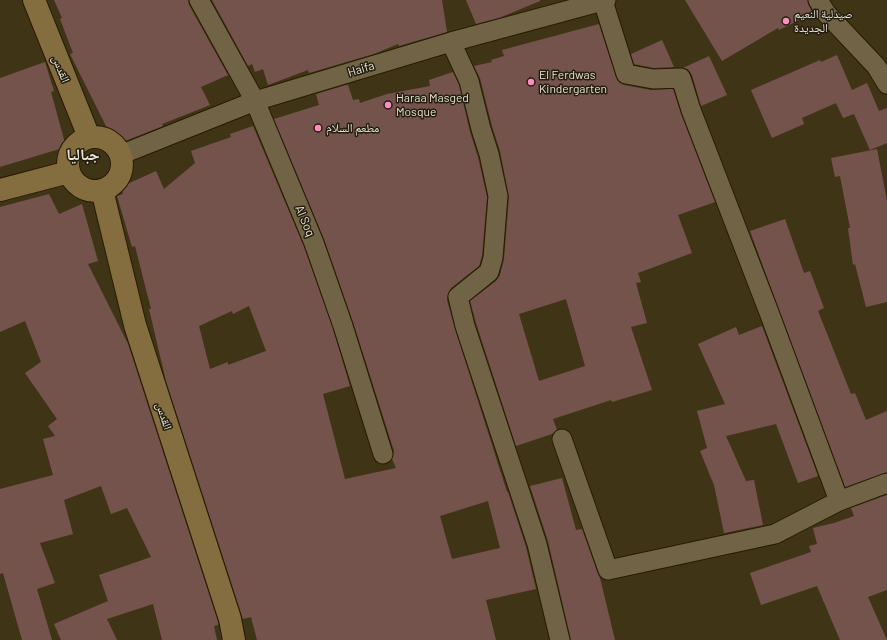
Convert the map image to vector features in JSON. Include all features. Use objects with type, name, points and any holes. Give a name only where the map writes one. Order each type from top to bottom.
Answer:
[{"type":"main road","name":"القدس","points":[[34,0],[89,137]]},
{"type":"main road","points":[[96,136],[111,142],[120,155],[122,163],[116,180],[110,186],[102,190],[94,191],[78,185],[72,179],[69,172],[67,163],[69,154],[80,140],[89,137],[96,136]]},
{"type":"main road","points":[[0,190],[69,172]]},
{"type":"main road","name":"القدس","points":[[102,190],[135,326],[230,620],[234,640]]},
{"type":"street","name":"Al Soq","points":[[199,0],[255,101],[314,243],[343,326],[383,454]]},
{"type":"street","points":[[818,0],[826,13],[876,66],[887,84]]},
{"type":"street","name":"Haifa","points":[[120,155],[255,101],[451,42],[598,1]]},
{"type":"street","points":[[598,1],[626,74],[653,79],[681,78],[691,110],[839,501]]},
{"type":"street","points":[[451,42],[469,81],[489,154],[498,196],[493,258],[489,272],[458,297],[465,326],[537,544],[560,640]]},
{"type":"street","points":[[562,438],[608,570],[775,534],[839,501],[887,483]]},
{"type":"building","points":[[54,0],[188,0],[189,5],[228,75],[201,87],[210,105],[120,143],[113,140],[70,54],[73,53],[60,19],[62,18]]},
{"type":"building","points":[[212,0],[442,0],[447,32],[399,46],[398,44],[374,54],[309,73],[308,70],[268,85],[263,69],[255,72],[252,64],[248,66]]},
{"type":"building","points":[[466,0],[540,1],[499,18],[476,24]]},
{"type":"building","points":[[685,0],[807,0],[813,13],[779,30],[778,28],[722,61]]},
{"type":"building","points":[[599,24],[616,77],[619,82],[624,85],[651,90],[673,89],[681,114],[715,202],[678,215],[692,253],[638,273],[641,282],[636,283],[647,323],[631,327],[652,390],[612,402],[611,400],[553,419],[557,430],[552,434],[516,446],[470,301],[496,281],[500,275],[504,259],[509,197],[500,151],[480,78],[474,66],[492,62],[491,60],[504,56],[502,50]],"holes":[[[566,299],[585,366],[539,381],[519,314]]]},
{"type":"building","points":[[662,40],[674,67],[654,68],[634,64],[631,54]]},
{"type":"building","points":[[837,55],[852,90],[867,83],[879,111],[887,108],[887,143],[870,150],[854,114],[843,118],[836,103],[802,118],[804,124],[772,138],[751,90],[820,60],[821,62]]},
{"type":"building","points":[[709,56],[727,95],[701,106],[692,75],[688,69],[683,68]]},
{"type":"building","points":[[45,62],[54,91],[51,92],[66,147],[0,167],[0,78]]},
{"type":"building","points":[[453,72],[459,85],[487,197],[482,256],[479,266],[451,288],[447,300],[507,492],[526,547],[536,589],[486,600],[496,640],[257,640],[251,617],[243,619],[166,381],[149,309],[151,309],[135,246],[132,247],[117,196],[123,194],[123,186],[156,171],[164,189],[195,163],[191,151],[231,137],[230,134],[253,126],[304,247],[333,329],[350,386],[323,394],[345,479],[396,468],[392,459],[394,451],[353,322],[324,239],[274,119],[319,105],[316,94],[346,85],[348,85],[353,100],[359,99],[360,103],[387,94],[430,86],[429,80]],"holes":[[[249,306],[266,351],[228,365],[228,362],[210,369],[199,326],[232,311],[233,314]],[[488,501],[500,548],[452,559],[440,516]]]},
{"type":"building","points":[[877,149],[887,201],[887,302],[866,307],[855,264],[853,265],[848,228],[850,228],[840,176],[835,177],[831,158]]},
{"type":"building","points":[[49,194],[59,214],[82,204],[98,261],[88,264],[128,344],[218,622],[218,625],[214,626],[217,640],[162,640],[153,604],[107,619],[117,640],[61,640],[54,624],[108,601],[99,575],[151,557],[127,508],[111,514],[101,486],[64,500],[73,534],[40,543],[55,583],[37,589],[52,640],[22,640],[3,573],[0,574],[0,489],[53,475],[43,439],[55,436],[48,426],[57,419],[25,373],[41,362],[25,321],[0,332],[0,207]]},
{"type":"building","points":[[785,219],[804,273],[810,271],[824,308],[818,311],[851,394],[855,393],[866,420],[887,411],[887,472],[845,487],[750,231]]},
{"type":"building","points":[[762,326],[818,476],[798,483],[776,424],[726,436],[746,481],[754,480],[763,525],[724,533],[714,485],[700,451],[707,448],[697,411],[725,404],[698,344],[736,327],[739,335]]},
{"type":"building","points":[[562,478],[576,530],[582,529],[600,578],[615,640],[571,640],[548,541],[530,486]]},
{"type":"building","points":[[887,495],[887,590],[868,597],[887,640],[840,640],[817,586],[761,605],[750,573],[811,552],[809,546],[817,544],[813,528],[854,516],[851,508]]},
{"type":"place","name":"صيدلية النعيم الجديدة","points":[[786,21]]},
{"type":"place","name":"El Ferdwas Kindergarten","points":[[531,82]]},
{"type":"place","name":"Haraa Masged Mosque","points":[[388,105]]},
{"type":"place","name":"مطعم السلام","points":[[318,128]]},
{"type":"district","name":"جباليا","points":[[83,155]]}]
